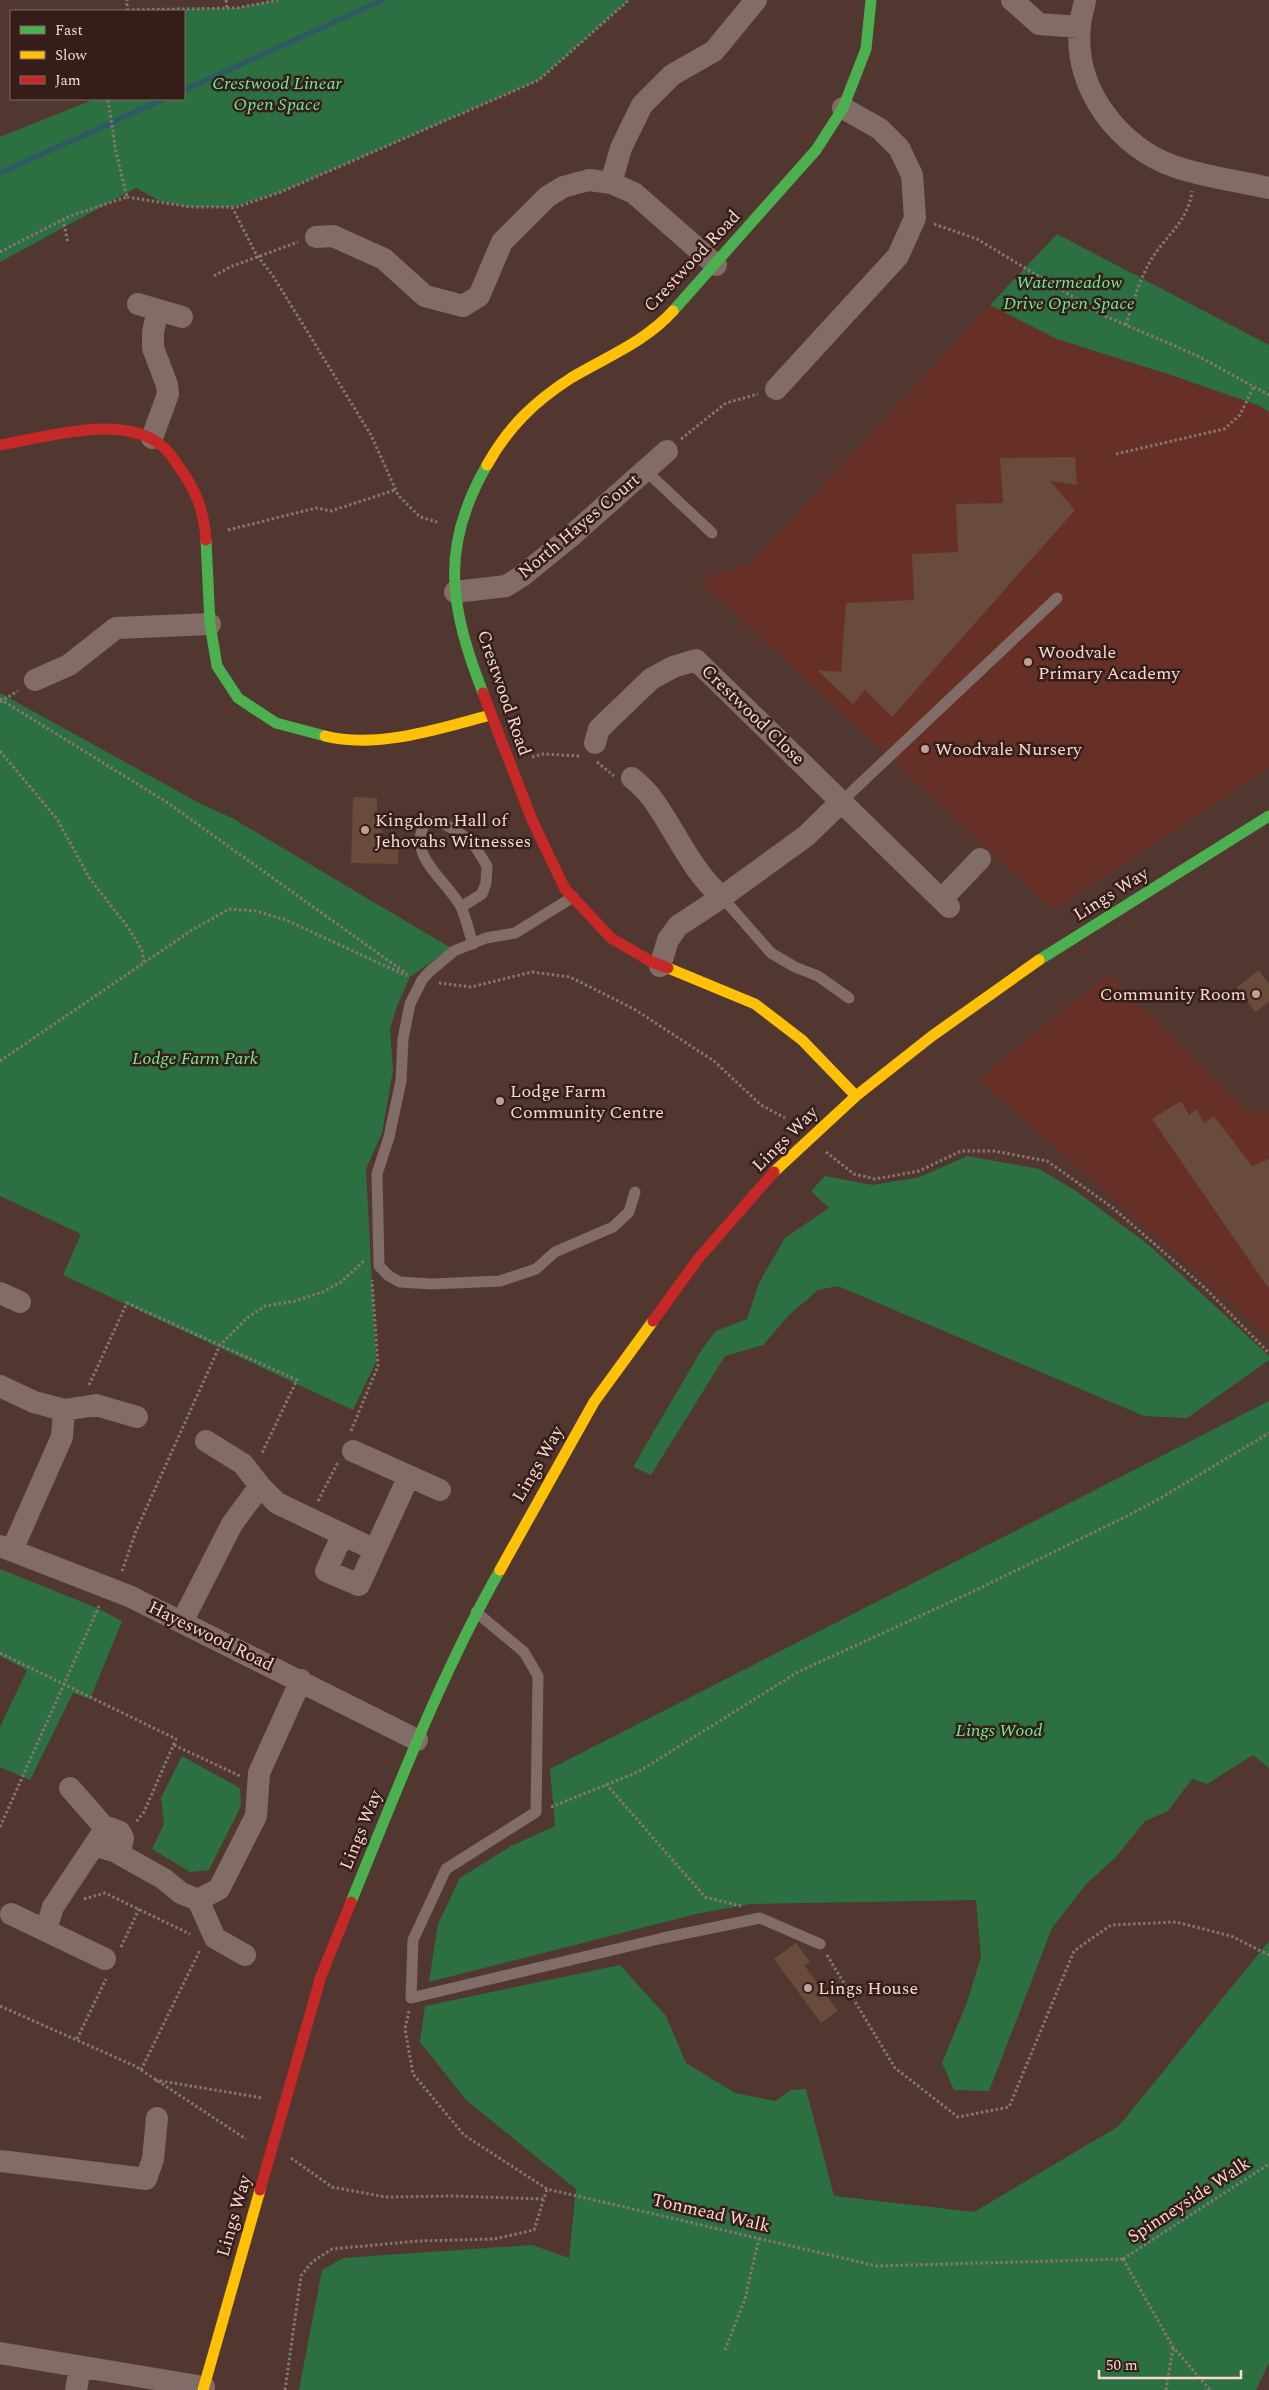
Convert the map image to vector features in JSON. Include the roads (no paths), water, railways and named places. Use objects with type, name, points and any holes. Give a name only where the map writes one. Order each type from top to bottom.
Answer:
[{"type":"street","points":[[611,183],[620,148],[642,105],[672,75],[714,51],[756,0]]},
{"type":"street","name":"Crestwood Road","points":[[856,1096],[802,1040],[755,1004],[660,966],[611,938],[565,889],[536,828],[490,715],[467,651],[455,592],[453,561],[460,524],[483,471],[502,438],[535,404],[572,378],[619,352],[665,320],[716,265],[816,150],[843,108],[866,48],[871,0]]},
{"type":"street","points":[[1012,0],[1039,24],[1079,27]]},
{"type":"street","points":[[1085,0],[1079,27],[1082,67],[1097,101],[1118,132],[1145,153],[1176,167],[1269,188]]},
{"type":"street","points":[[776,389],[898,256],[915,218],[912,174],[899,148],[880,129],[843,108]]},
{"type":"street","points":[[316,237],[333,236],[384,258],[425,296],[463,306],[479,296],[502,242],[547,197],[563,187],[589,180],[611,183],[634,193],[716,265]]},
{"type":"street","points":[[152,438],[168,394],[167,385],[153,348],[148,307],[182,317]]},
{"type":"street","points":[[0,445],[97,428],[142,434],[163,446],[194,487],[206,536],[210,624],[217,666],[238,698],[276,723],[342,740],[421,735],[490,715]]},
{"type":"street","name":"North Hayes Court","points":[[455,592],[506,586],[522,576],[570,537],[667,451]]},
{"type":"street","points":[[35,680],[69,665],[116,628],[210,624]]},
{"type":"street","name":"Crestwood Close","points":[[591,751],[600,728],[651,678],[673,666],[696,660],[946,903],[980,859]]},
{"type":"street","points":[[632,778],[651,796],[680,843],[713,889],[722,897]]},
{"type":"street","points":[[660,966],[668,940],[678,926],[722,897],[806,836],[842,802]]},
{"type":"street","name":"Lings Way","points":[[204,2389],[321,1976],[417,1740],[476,1612],[594,1402],[698,1259],[783,1162],[856,1096],[932,1036],[1034,963],[1269,816]]},
{"type":"street","points":[[0,1293],[20,1302]]},
{"type":"street","points":[[0,1386],[34,1402],[71,1409],[96,1405],[137,1417]]},
{"type":"street","points":[[6,1548],[62,1437],[71,1409]]},
{"type":"street","points":[[206,1441],[231,1455],[277,1503],[342,1536],[375,1550]]},
{"type":"street","points":[[353,1451],[440,1490]]},
{"type":"street","points":[[342,1536],[326,1571],[359,1585],[409,1476]]},
{"type":"street","points":[[182,1622],[256,1480]]},
{"type":"street","name":"Hayeswood Road","points":[[6,1548],[108,1587],[301,1680],[417,1740]]},
{"type":"street","points":[[198,1900],[219,1889],[256,1816],[259,1773],[301,1680]]},
{"type":"street","points":[[70,1788],[111,1838],[181,1893],[198,1900]]},
{"type":"street","points":[[46,1929],[53,1907],[111,1838]]},
{"type":"street","points":[[198,1900],[208,1935],[245,1955]]},
{"type":"street","points":[[11,1914],[46,1929],[105,1959]]},
{"type":"street","points":[[0,2163],[146,2179],[153,2159],[157,2118]]},
{"type":"street","points":[[0,2353],[204,2389]]},
{"type":"street","points":[[76,2390],[80,2367]]},
{"type":"lane","points":[[645,470],[712,533]]},
{"type":"lane","points":[[842,802],[1056,598]]},
{"type":"lane","points":[[461,907],[482,894],[486,883],[487,866],[476,848],[460,834],[439,821],[426,822],[420,832],[420,853],[461,907],[473,944]]},
{"type":"lane","points":[[573,897],[515,933],[486,938],[454,951],[422,980],[410,1004],[403,1039],[401,1081],[389,1137],[377,1174],[377,1248],[379,1266],[389,1276],[400,1282],[432,1284],[500,1281],[536,1269],[555,1252],[613,1227],[629,1212],[634,1192]]},
{"type":"lane","points":[[722,897],[771,953],[795,967],[818,976],[849,998]]},
{"type":"lane","points":[[476,1612],[524,1652],[538,1676],[536,1812],[446,1869],[413,1940],[411,1998],[663,1938],[760,1918],[820,1944]]},
{"type":"waterway","points":[[185,90],[383,0]]},
{"type":"waterway","points":[[0,173],[162,100]]},
{"type":"place","name":"Woodvale Primary Academy","points":[[1028,662]]},
{"type":"place","name":"Woodvale Nursery","points":[[925,749]]},
{"type":"place","name":"Kingdom Hall of Jehovahs Witnesses","points":[[365,830]]},
{"type":"place","name":"Community Room","points":[[1256,994]]},
{"type":"place","name":"Lodge Farm Community Centre","points":[[500,1101]]},
{"type":"place","name":"Lings House","points":[[808,1988]]},
{"type":"park label","name":"Crestwood Linear Open Space","points":[[277,94]]},
{"type":"park label","name":"Watermeadow Drive Open Space","points":[[1069,292]]},
{"type":"park label","name":"Lodge Farm Park","points":[[195,1058]]},
{"type":"park label","name":"Lings Wood","points":[[999,1730]]}]
